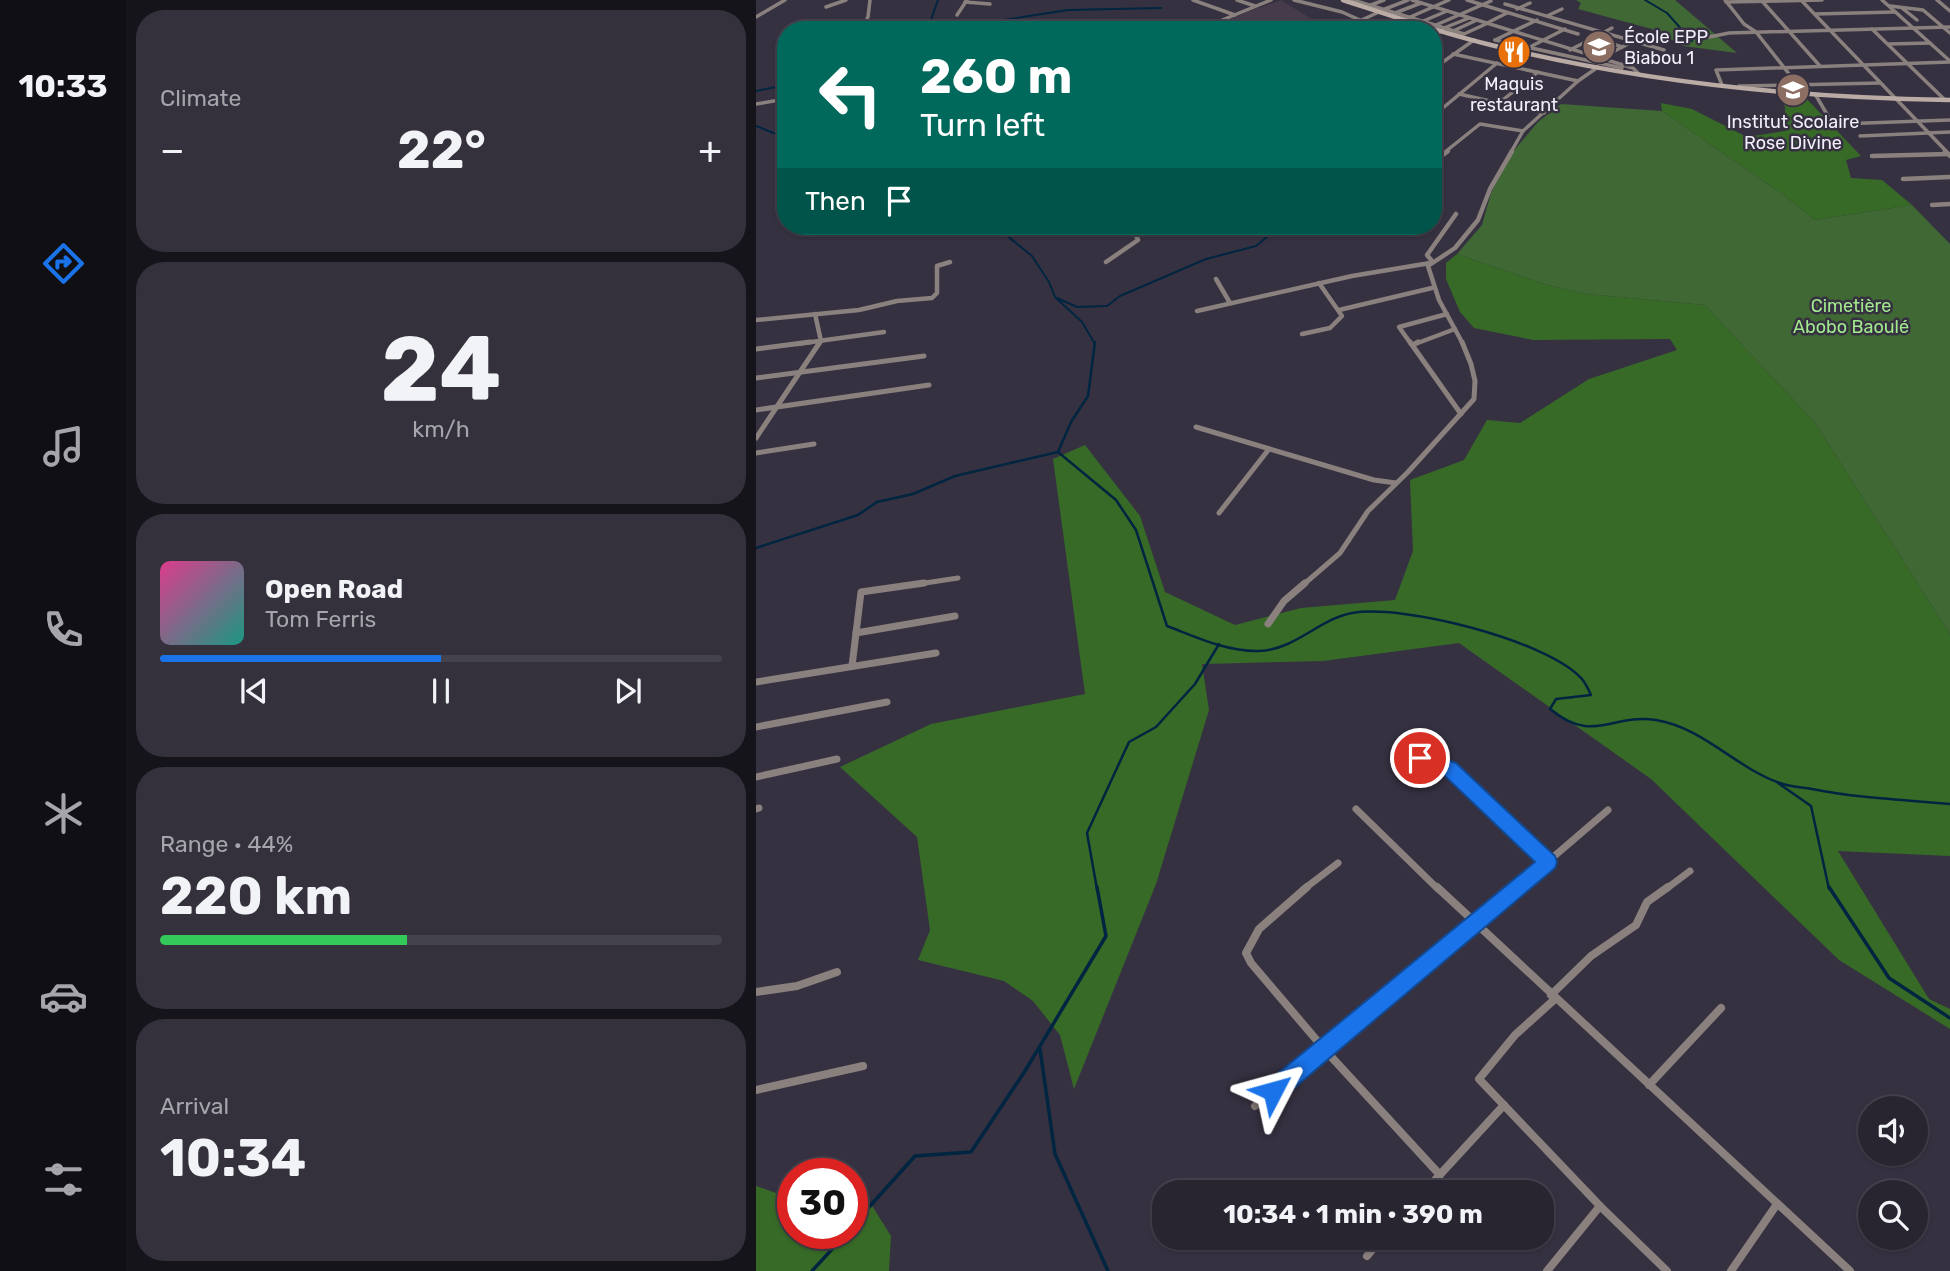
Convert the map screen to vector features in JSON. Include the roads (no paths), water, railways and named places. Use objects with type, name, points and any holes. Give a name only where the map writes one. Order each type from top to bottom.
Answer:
[{"type":"main road","points":[[1343,0],[1412,21]]},
{"type":"main road","points":[[1442,34],[1598,67],[1721,85],[1815,94],[1947,100]]},
{"type":"street","points":[[756,17],[785,0]]},
{"type":"street","points":[[826,7],[846,0]]},
{"type":"street","points":[[866,21],[870,0]]},
{"type":"street","points":[[1195,0],[1235,15]]},
{"type":"street","points":[[1237,0],[1255,6]]},
{"type":"street","points":[[1220,21],[1271,0]]},
{"type":"street","points":[[1294,0],[1363,21]]},
{"type":"street","points":[[1353,0],[1417,21]]},
{"type":"street","points":[[1371,5],[1384,0]]},
{"type":"street","points":[[1355,21],[1410,0],[1601,58],[1639,73]]},
{"type":"street","points":[[1404,21],[1449,0]]},
{"type":"street","points":[[1467,0],[1578,34]]},
{"type":"street","points":[[1802,0],[1949,154]]},
{"type":"street","points":[[1726,1],[1822,0]]},
{"type":"street","points":[[1882,0],[1950,61]]},
{"type":"street","points":[[1937,0],[1950,10]]},
{"type":"street","points":[[957,15],[966,1],[990,4]]},
{"type":"street","points":[[1442,23],[1491,1]]},
{"type":"street","points":[[1726,1],[1744,24],[1756,32],[1797,84]]},
{"type":"street","points":[[1762,1],[1820,66]]},
{"type":"street","points":[[1395,13],[1421,3]]},
{"type":"street","points":[[1514,3],[1610,29],[1559,56]]},
{"type":"street","points":[[1453,31],[1466,34],[1530,3]]},
{"type":"street","points":[[1505,4],[1664,50]]},
{"type":"street","points":[[1888,6],[1923,10],[1950,33]]},
{"type":"street","points":[[1901,7],[1917,20]]},
{"type":"street","points":[[1562,9],[1495,40],[1639,73]]},
{"type":"street","points":[[1423,21],[1447,11]]},
{"type":"street","points":[[1815,14],[1895,12]]},
{"type":"street","points":[[1442,31],[1469,18]]},
{"type":"street","points":[[1442,32],[1453,31],[1478,20]]},
{"type":"street","points":[[1526,49],[1582,21]]},
{"type":"street","points":[[1709,37],[1756,32],[1950,27]]},
{"type":"street","points":[[1872,29],[1947,100]]},
{"type":"street","points":[[1509,45],[1529,36]]},
{"type":"street","points":[[1593,38],[1622,47]]},
{"type":"street","points":[[1442,62],[1474,40]]},
{"type":"street","points":[[1601,58],[1635,40]]},
{"type":"street","points":[[1889,44],[1930,43]]},
{"type":"street","points":[[1542,52],[1557,44]]},
{"type":"street","points":[[1453,54],[1578,81]]},
{"type":"street","points":[[1577,59],[1587,54]]},
{"type":"street","points":[[1880,83],[1721,85],[1716,70],[1950,61]]},
{"type":"street","points":[[1444,107],[1497,63]]},
{"type":"street","points":[[1197,311],[1319,283],[1431,262],[1455,248],[1478,220],[1490,189],[1523,131],[1578,81],[1598,67]]},
{"type":"street","points":[[1499,103],[1538,72]]},
{"type":"street","points":[[1459,94],[1544,113]]},
{"type":"street","points":[[1815,94],[1831,121],[1836,123],[1950,120]]},
{"type":"street","points":[[756,104],[777,100]]},
{"type":"street","points":[[1442,154],[1480,124],[1523,131]]},
{"type":"street","points":[[1860,136],[1950,132]]},
{"type":"street","points":[[1872,156],[1949,154]]},
{"type":"street","points":[[1903,179],[1950,177]]},
{"type":"street","points":[[1932,205],[1950,204]]},
{"type":"street","points":[[1442,233],[1455,214]]},
{"type":"street","points":[[1106,262],[1138,240],[1136,235]]},
{"type":"street","points":[[1268,624],[1284,601],[1340,553],[1368,511],[1474,399],[1471,362],[1432,288],[1431,262],[1427,255],[1441,235]]},
{"type":"street","points":[[756,320],[859,310],[897,301],[932,298],[937,293],[937,266],[950,262]]},
{"type":"street","points":[[1216,279],[1230,303]]},
{"type":"street","points":[[1302,334],[1333,327],[1342,316],[1319,283]]},
{"type":"street","points":[[1339,310],[1432,288]]},
{"type":"street","points":[[756,438],[821,341],[815,314]]},
{"type":"street","points":[[1447,314],[1399,327],[1461,414]]},
{"type":"street","points":[[1413,345],[1422,339],[1455,329]]},
{"type":"street","points":[[756,349],[884,332]]},
{"type":"street","points":[[756,378],[924,356]]},
{"type":"street","points":[[756,410],[929,385]]},
{"type":"street","points":[[1196,427],[1374,480],[1396,483]]},
{"type":"street","points":[[756,453],[814,444]]},
{"type":"street","points":[[1219,513],[1269,449]]},
{"type":"street","points":[[852,666],[861,592],[958,578]]},
{"type":"street","points":[[856,633],[955,616]]},
{"type":"street","points":[[756,682],[936,653]]},
{"type":"street","points":[[756,727],[887,702]]},
{"type":"street","points":[[1396,761],[1420,758],[1450,768],[1548,862]]},
{"type":"street","points":[[756,777],[837,759]]},
{"type":"street","points":[[1356,810],[1553,997],[1850,1271]]},
{"type":"street","points":[[1255,1105],[1475,924],[1608,810]]},
{"type":"street","points":[[1338,863],[1265,922],[1250,941],[1246,953],[1251,963],[1325,1049],[1440,1175]]},
{"type":"street","points":[[1667,1271],[1600,1206],[1479,1079],[1515,1035],[1591,956],[1636,925],[1647,902],[1690,871]]},
{"type":"street","points":[[756,992],[797,986],[837,972]]},
{"type":"street","points":[[1649,1085],[1721,1008]]},
{"type":"street","points":[[756,1090],[863,1066]]},
{"type":"street","points":[[1435,1180],[1504,1105]]},
{"type":"street","points":[[1731,1271],[1777,1204]]},
{"type":"street","points":[[1547,1271],[1600,1206]]},
{"type":"street","points":[[1367,1256],[1372,1250]]},
{"type":"waterway","points":[[930,21],[938,0]]},
{"type":"waterway","points":[[1645,0],[1667,13],[1692,41]]},
{"type":"waterway","points":[[996,21],[1068,10],[1161,8]]},
{"type":"waterway","points":[[756,91],[777,87]]},
{"type":"waterway","points":[[756,126],[777,134]]},
{"type":"waterway","points":[[1006,235],[1032,256],[1049,282],[1055,297],[1082,322],[1095,344]]},
{"type":"waterway","points":[[1057,298],[1077,307],[1107,306],[1120,296],[1206,259],[1256,246],[1269,235]]},
{"type":"waterway","points":[[1058,452],[1071,422],[1088,396],[1095,344]]},
{"type":"waterway","points":[[756,548],[858,515],[877,502],[913,494],[955,476],[1058,452]]},
{"type":"waterway","points":[[1058,452],[1116,500],[1136,530],[1167,626],[1219,645]]},
{"type":"waterway","points":[[1219,645],[1247,651],[1272,649],[1296,640],[1340,616],[1352,613],[1404,614],[1437,620],[1505,638],[1562,663],[1582,679],[1591,695],[1556,699],[1550,709],[1565,720],[1591,726],[1627,720],[1656,720],[1689,731],[1749,768],[1784,784],[1863,797],[1950,804]]},
{"type":"waterway","points":[[1097,889],[1087,833],[1129,742],[1156,727],[1195,684],[1219,645]]},
{"type":"waterway","points":[[1778,783],[1811,806],[1829,889]]},
{"type":"waterway","points":[[868,1208],[915,1156],[971,1152],[1025,1071],[1106,936],[1097,887]]},
{"type":"waterway","points":[[1829,887],[1889,978],[1950,1018]]},
{"type":"waterway","points":[[1040,1049],[1055,1154],[1108,1271]]},
{"type":"waterway","points":[[812,1271],[832,1249]]},
{"type":"place","name":"École EPP Biabou 1","points":[[1599,47]]},
{"type":"place","name":"Maquis restaurant","points":[[1514,52]]},
{"type":"place","name":"Institut Scolaire Rose Divine","points":[[1793,90]]},
{"type":"park label","name":"Cimetière Abobo Baoulé","points":[[1851,316]]}]
